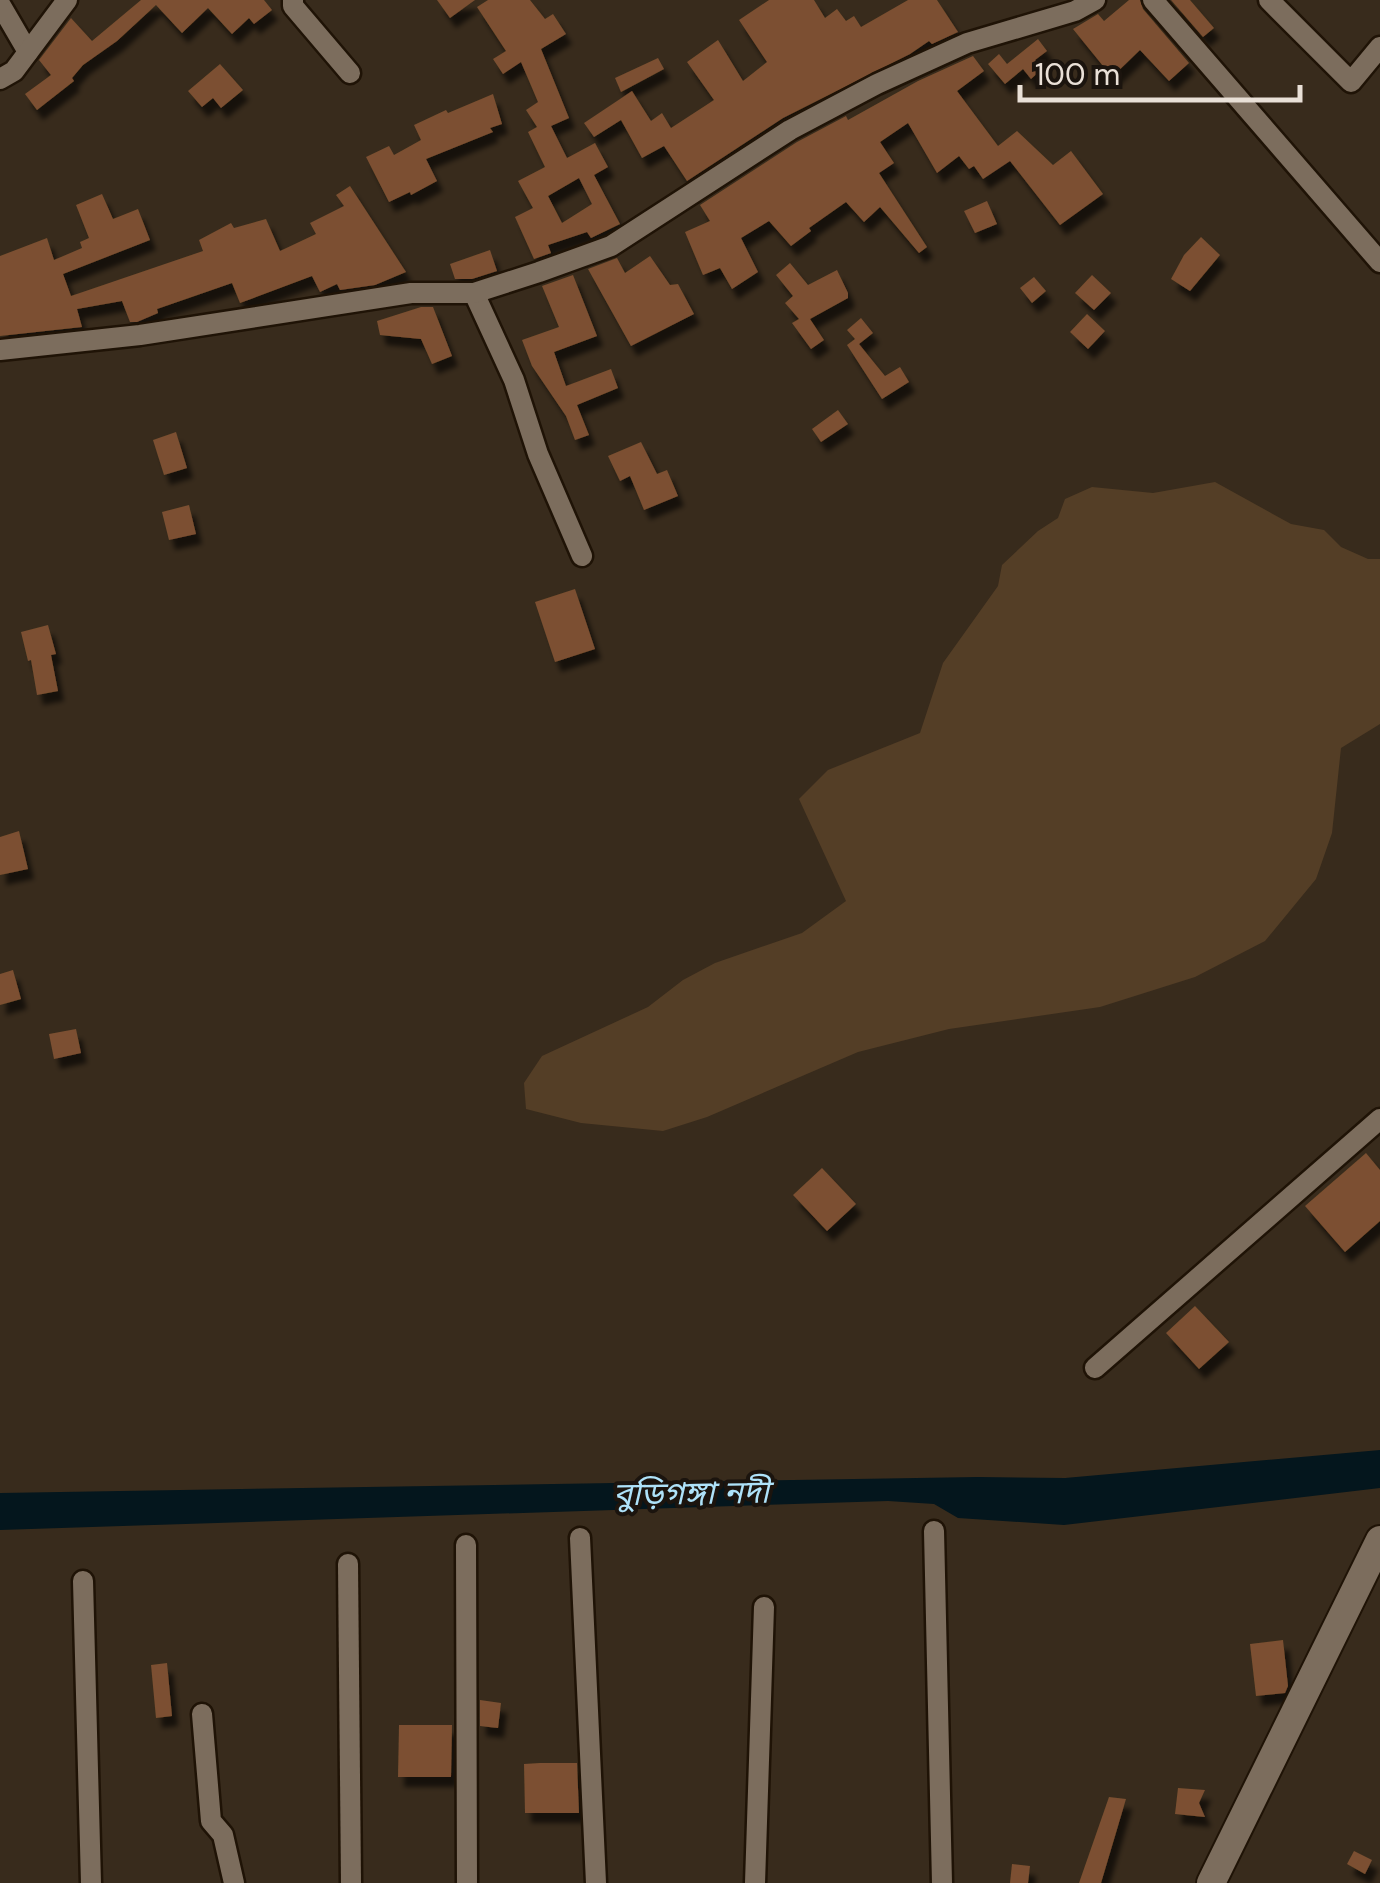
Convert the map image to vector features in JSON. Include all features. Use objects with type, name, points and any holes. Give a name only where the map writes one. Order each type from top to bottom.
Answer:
[{"type":"street","points":[[0,79],[14,71],[67,0]]},
{"type":"street","points":[[293,0],[350,73]]},
{"type":"street","points":[[0,350],[140,334],[412,293],[474,293],[611,246],[790,130],[877,84],[967,43],[1075,12],[1095,0]]},
{"type":"street","points":[[1153,0],[1379,258]]},
{"type":"street","points":[[1269,0],[1351,82],[1380,47]]},
{"type":"street","points":[[0,4],[28,52]]},
{"type":"street","points":[[474,293],[514,380],[538,454],[582,556]]},
{"type":"street","points":[[1095,1368],[1380,1119]]},
{"type":"street","points":[[934,1531],[942,1883]]},
{"type":"street","points":[[580,1538],[596,1883]]},
{"type":"street","points":[[1210,1883],[1380,1540]]},
{"type":"street","points":[[466,1545],[467,1883]]},
{"type":"street","points":[[348,1564],[351,1883]]},
{"type":"street","points":[[83,1581],[91,1883]]},
{"type":"street","points":[[755,1883],[764,1608]]},
{"type":"street","points":[[202,1714],[211,1821],[223,1835],[234,1883]]},
{"type":"shaded area","points":[[1215,482],[1291,524],[1324,530],[1341,547],[1368,559],[1380,559],[1380,724],[1341,748],[1332,833],[1316,879],[1265,941],[1195,977],[1100,1007],[949,1029],[858,1052],[707,1117],[663,1131],[581,1123],[526,1109],[524,1083],[542,1056],[648,1007],[683,980],[715,963],[802,933],[846,901],[799,799],[828,770],[920,733],[943,663],[998,586],[1002,565],[1058,518],[1065,499],[1092,487],[1153,493]]},
{"type":"water","name":"বুড়িগঙ্গা নদী","points":[[1380,1450],[1380,1488],[1064,1525],[958,1518],[934,1504],[888,1501],[0,1530],[0,1493],[1065,1478]]},
{"type":"building","points":[[141,0],[264,0],[272,10],[254,24],[249,18],[232,34],[208,8],[182,33],[156,5],[117,41],[83,65],[72,78],[74,81],[37,110],[25,94],[51,75],[39,60],[71,18],[92,41]]},
{"type":"building","points":[[437,0],[475,0],[450,18]]},
{"type":"building","points":[[488,0],[530,0],[545,19],[553,14],[566,34],[541,49],[569,118],[551,126],[567,158],[595,143],[608,167],[594,175],[620,224],[591,238],[587,232],[548,245],[551,253],[534,259],[515,217],[533,208],[518,181],[545,167],[528,132],[537,127],[526,110],[538,102],[521,62],[503,74],[493,59],[506,51],[477,7]],"holes":[[[579,178],[592,204],[562,223],[548,196]]]},
{"type":"building","points":[[769,0],[814,0],[825,18],[837,9],[846,21],[854,16],[861,27],[908,0],[937,0],[958,32],[932,44],[929,41],[783,118],[687,181],[664,146],[642,158],[621,120],[594,137],[584,123],[632,91],[651,121],[662,113],[671,128],[714,100],[687,62],[718,40],[743,81],[767,62],[739,20]]},
{"type":"building","points":[[1129,0],[1140,0],[1143,9],[1189,63],[1169,81],[1140,50],[1112,77],[1073,29],[1098,14],[1104,21]]},
{"type":"building","points":[[1171,0],[1190,0],[1214,28],[1203,37]]},
{"type":"building","points":[[1038,39],[1047,51],[1035,60],[1042,69],[1031,79],[1023,69],[1005,84],[988,64],[999,54],[1007,64]]},
{"type":"building","points":[[973,56],[984,71],[957,91],[998,146],[1017,131],[1053,165],[1071,151],[1103,194],[1060,225],[1010,161],[983,179],[974,166],[969,169],[959,156],[937,173],[908,123],[880,142],[894,163],[879,173],[927,247],[919,253],[880,207],[864,222],[846,202],[791,246],[769,221],[741,238],[758,272],[732,289],[720,268],[703,275],[685,232],[710,221],[700,205],[797,142]]},
{"type":"building","points":[[658,58],[664,69],[621,92],[615,78]]},
{"type":"building","points":[[220,64],[243,90],[221,108],[213,98],[202,107],[188,91]]},
{"type":"building","points":[[493,94],[502,124],[490,128],[493,132],[426,159],[437,181],[389,202],[366,157],[389,146],[394,155],[421,140],[414,125]]},
{"type":"building","points":[[350,186],[406,272],[375,285],[340,290],[337,284],[320,292],[312,276],[240,303],[232,283],[157,309],[158,313],[137,322],[130,322],[122,301],[77,309],[82,327],[0,336],[0,256],[47,238],[54,260],[82,248],[80,242],[89,238],[76,205],[102,194],[113,219],[138,209],[150,240],[63,274],[71,296],[203,251],[199,240],[231,223],[234,228],[266,219],[280,251],[316,234],[310,223],[344,206],[336,195]]},
{"type":"building","points":[[987,201],[997,224],[975,233],[964,211]]},
{"type":"building","points":[[1201,237],[1220,255],[1190,291],[1171,279],[1184,255]]},
{"type":"building","points":[[490,250],[497,271],[472,279],[455,279],[450,264]]},
{"type":"building","points":[[650,256],[670,285],[678,284],[694,314],[631,346],[588,269],[617,258],[625,273]]},
{"type":"building","points":[[790,263],[808,285],[837,270],[848,293],[848,298],[810,319],[824,340],[811,349],[792,323],[799,319],[785,303],[793,296],[776,275]]},
{"type":"building","points":[[573,275],[597,336],[554,352],[566,386],[611,369],[618,388],[577,405],[589,435],[575,440],[566,416],[532,366],[522,340],[559,327],[542,286]]},
{"type":"building","points":[[1092,275],[1111,293],[1094,310],[1075,293]]},
{"type":"building","points":[[1034,277],[1046,291],[1032,303],[1020,288]]},
{"type":"building","points":[[433,307],[452,356],[432,364],[421,339],[380,335],[377,321]]},
{"type":"building","points":[[1087,314],[1105,331],[1088,349],[1070,332]]},
{"type":"building","points":[[861,318],[873,333],[859,344],[885,376],[900,367],[909,382],[882,399],[847,345],[855,339],[847,330]]},
{"type":"building","points":[[838,410],[848,424],[821,442],[812,429]]},
{"type":"building","points":[[176,432],[187,468],[164,475],[153,440]]},
{"type":"building","points":[[641,442],[657,474],[667,470],[678,496],[644,510],[630,476],[620,481],[608,456]]},
{"type":"building","points":[[189,505],[196,534],[169,540],[162,512]]},
{"type":"building","points":[[575,589],[595,649],[555,662],[535,602]]},
{"type":"building","points":[[48,625],[56,654],[51,655],[58,691],[37,695],[21,632]]},
{"type":"building","points":[[19,831],[28,869],[0,875],[0,837]]},
{"type":"building","points":[[13,970],[21,999],[0,1005],[0,974]]},
{"type":"building","points":[[76,1029],[81,1053],[54,1059],[49,1034]]},
{"type":"building","points":[[1366,1153],[1380,1170],[1380,1221],[1345,1252],[1305,1206]]},
{"type":"building","points":[[822,1168],[856,1204],[827,1231],[793,1195]]},
{"type":"building","points":[[1195,1306],[1229,1342],[1199,1369],[1166,1333]]},
{"type":"building","points":[[1283,1640],[1288,1686],[1285,1693],[1256,1696],[1250,1644]]},
{"type":"building","points":[[167,1663],[172,1716],[156,1718],[151,1665]]},
{"type":"building","points":[[480,1700],[501,1703],[498,1728],[480,1726]]},
{"type":"building","points":[[399,1725],[452,1725],[451,1777],[398,1777]]},
{"type":"building","points":[[577,1763],[579,1813],[525,1813],[524,1764]]},
{"type":"building","points":[[1178,1788],[1205,1790],[1199,1803],[1205,1817],[1175,1814]]},
{"type":"building","points":[[1109,1797],[1126,1799],[1101,1883],[1079,1883]]},
{"type":"building","points":[[1354,1851],[1372,1860],[1365,1874],[1347,1864]]},
{"type":"building","points":[[1012,1864],[1030,1866],[1028,1883],[1010,1883]]}]
